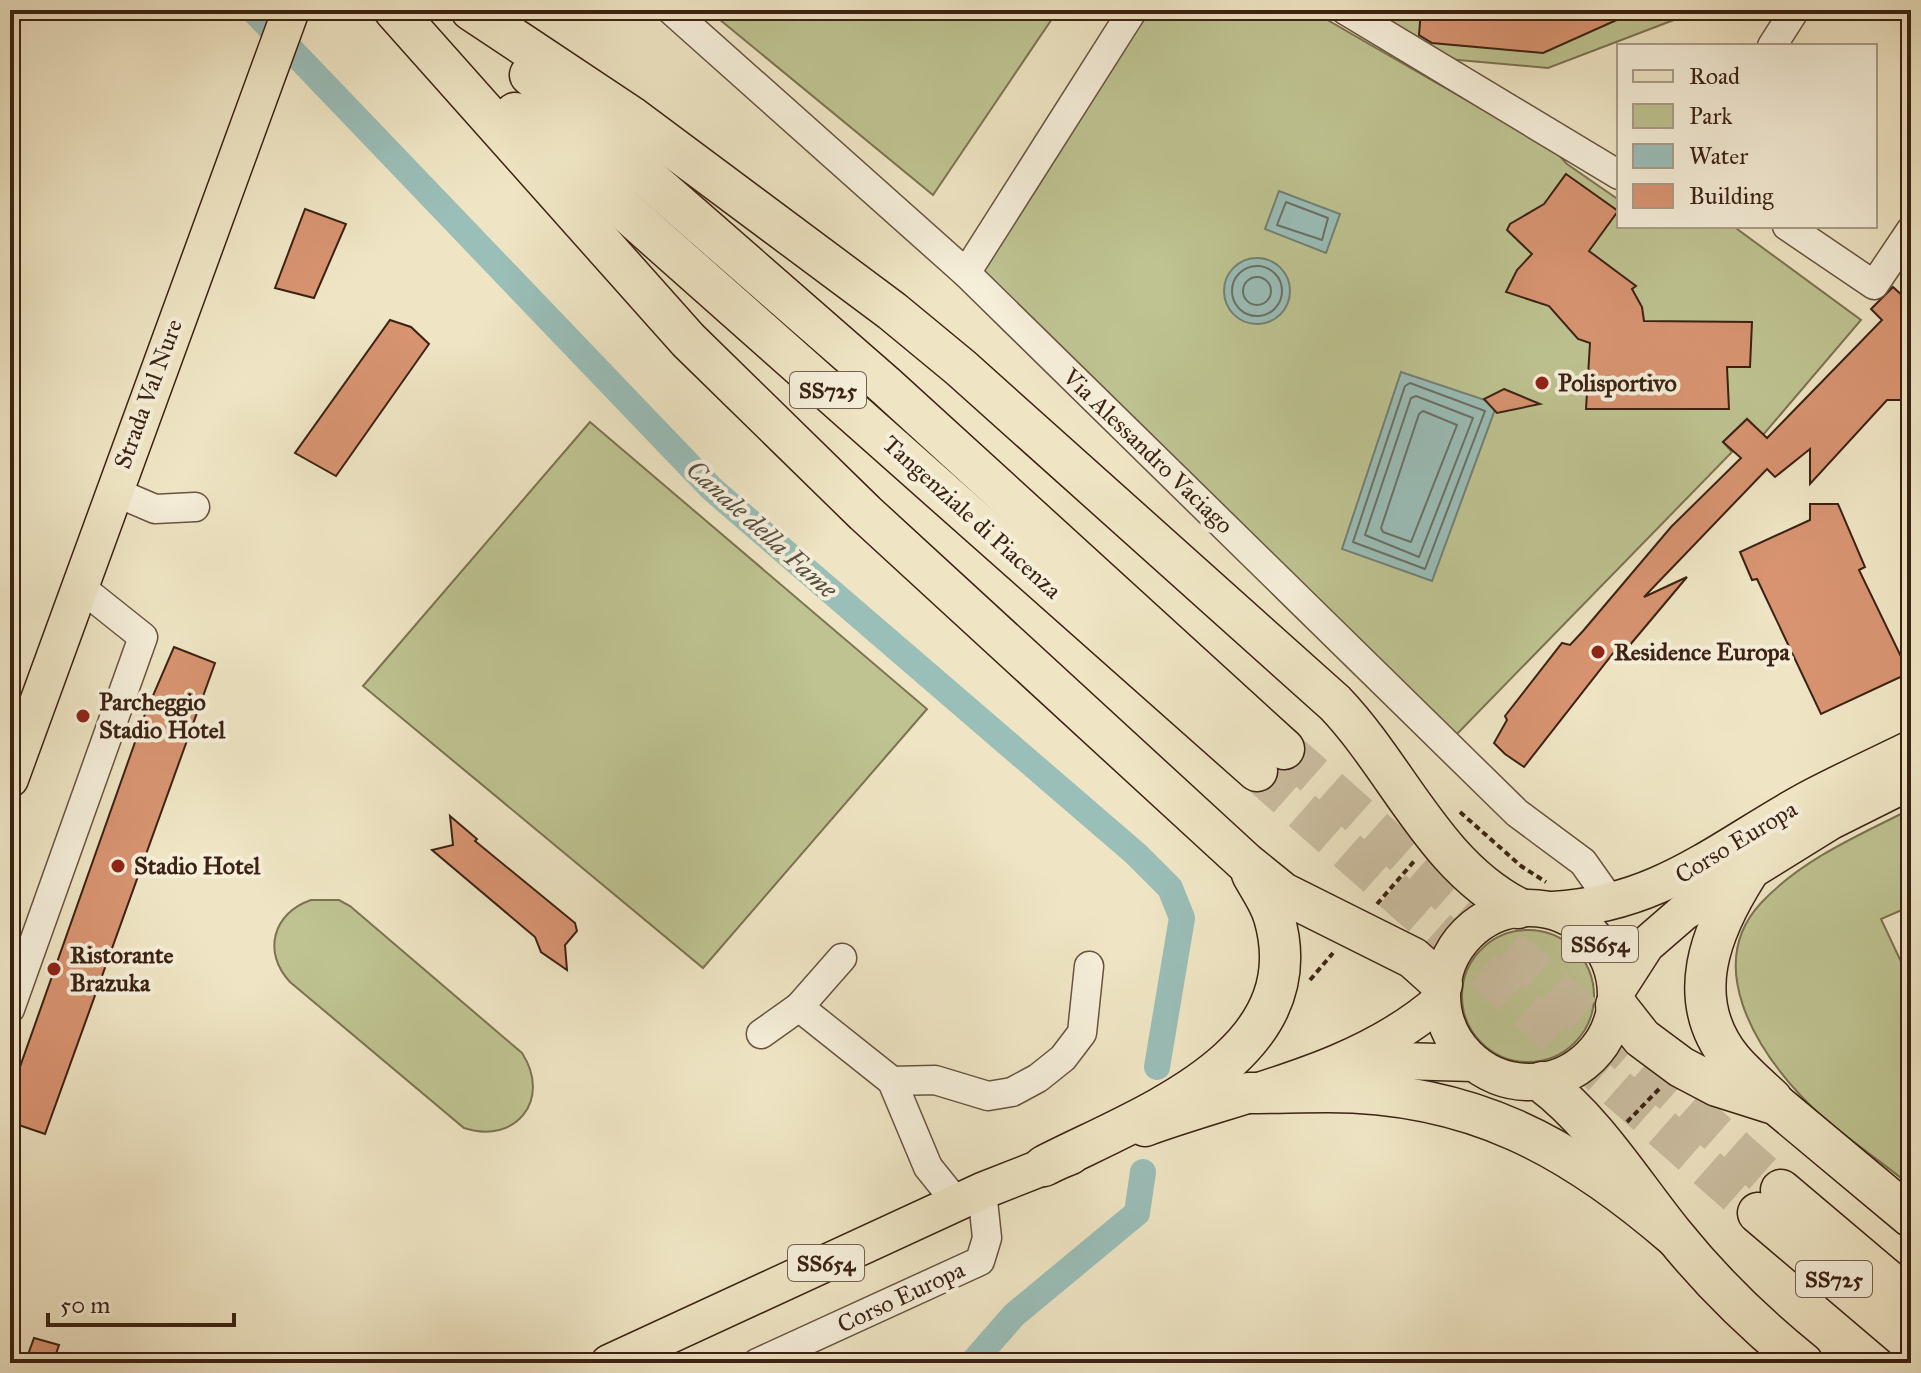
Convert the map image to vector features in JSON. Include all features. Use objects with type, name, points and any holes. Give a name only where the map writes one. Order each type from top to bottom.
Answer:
[{"type":"highway","name":"Tangenziale di Piacenza","points":[[396,10],[1271,760],[886,386],[456,10]]},
{"type":"highway","points":[[396,10],[688,340],[865,513],[1246,863],[1283,893],[1413,958],[1442,992]]},
{"type":"highway","points":[[471,10],[633,118],[791,233],[961,368],[1335,703],[1359,728],[1436,837],[1477,881],[1542,901]]},
{"type":"highway","points":[[1044,1166],[1218,1071],[1255,1034],[1266,1015],[1278,963],[1274,917],[1246,863]]},
{"type":"highway","points":[[1748,872],[1711,938],[1705,964],[1706,997],[1715,1033],[1732,1060],[1777,1105],[1911,1217]]},
{"type":"highway","points":[[1616,998],[1642,1038],[1681,1067],[1717,1086],[1777,1105]]},
{"type":"highway","points":[[1542,1082],[1562,1097],[1604,1145],[1675,1237],[1777,1342],[1803,1363]]},
{"type":"highway","points":[[1248,1093],[1381,1095],[1465,1111],[1525,1132],[1585,1165],[1675,1237]]},
{"type":"highway","name":"SS725","points":[[1911,1300],[1770,1201],[1911,1343]]},
{"type":"main road","name":"Strada Val Nure","points":[[10,779],[291,10]]},
{"type":"main road","name":"Corso Europa","points":[[1542,901],[1612,903],[1686,873],[1806,801],[1911,749]]},
{"type":"main road","name":"Corso Europa","points":[[1748,872],[1831,821],[1911,781]]},
{"type":"main road","name":"SS654","points":[[1616,998],[1604,949],[1582,925],[1542,901],[1490,916],[1467,933],[1450,956],[1442,992],[1446,1024],[1457,1045],[1474,1063],[1495,1075],[1518,1082],[1542,1082],[1569,1073],[1592,1056],[1608,1033],[1616,998],[1646,945],[1662,929],[1748,872]]},
{"type":"main road","name":"SS654","points":[[609,1363],[969,1197],[1044,1166],[1322,1069],[1404,1029],[1442,992]]},
{"type":"main road","name":"SS654","points":[[1322,1069],[1388,1062],[1474,1063]]},
{"type":"street","name":"Via Alessandro Vaciago","points":[[671,10],[966,273],[1517,813],[1583,862],[1612,903]]},
{"type":"street","points":[[966,273],[1133,10]]},
{"type":"street","points":[[1345,10],[1617,174]]},
{"type":"street","points":[[1773,44],[1795,10]]},
{"type":"street","points":[[1790,228],[1874,285],[1911,230]]},
{"type":"street","points":[[113,491],[155,509],[195,507]]},
{"type":"street","points":[[10,1009],[143,637],[79,586]]},
{"type":"street","points":[[761,1034],[799,1007],[842,958]]},
{"type":"street","points":[[892,1081],[935,1080],[988,1096],[1012,1092],[1038,1078],[1063,1058],[1082,1033],[1089,966]]},
{"type":"street","points":[[799,1007],[892,1081],[928,1167],[969,1197]]},
{"type":"street","name":"Corso Europa","points":[[757,1363],[980,1261],[987,1238],[969,1197]]},
{"type":"path","points":[[1451,820],[1459,811],[1521,866],[1542,901]]},
{"type":"path","points":[[1373,908],[1419,856]]},
{"type":"path","points":[[1623,1127],[1670,1078]]},
{"type":"green space","points":[[708,10],[1058,10],[933,195]]},
{"type":"green space","points":[[1139,10],[1310,10],[1555,151],[1567,164],[1617,199],[1617,228],[1736,228],[1861,320],[1763,435],[1747,419],[1723,442],[1732,452],[1453,738],[975,278]]},
{"type":"green space","points":[[1329,10],[1700,10],[1548,68],[1413,56]]},
{"type":"green space","points":[[590,422],[927,709],[703,968],[363,686]]},
{"type":"green space","points":[[1911,809],[1911,906],[1881,919],[1911,983],[1911,1186],[1827,1121],[1784,1077],[1753,1030],[1742,1004],[1737,978],[1737,952],[1744,927],[1761,903],[1794,874],[1851,839]]},
{"type":"green space","points":[[311,900],[339,900],[350,906],[522,1053],[533,1087],[531,1101],[524,1114],[513,1124],[499,1130],[483,1132],[464,1128],[290,982],[276,958],[276,935],[288,914]]},
{"type":"green space","points":[[1528,930],[1553,935],[1575,949],[1589,971],[1594,996],[1589,1021],[1575,1043],[1553,1057],[1528,1062],[1503,1057],[1481,1043],[1467,1021],[1462,996],[1467,971],[1481,949],[1503,935]]},
{"type":"water","points":[[1279,191],[1340,214],[1326,253],[1265,229]]},
{"type":"water","points":[[1257,258],[1280,268],[1290,291],[1280,314],[1257,324],[1234,314],[1224,291],[1234,268]]},
{"type":"water","points":[[1401,372],[1497,404],[1432,581],[1342,549]]},
{"type":"building","points":[[1421,10],[1529,13],[1639,10],[1543,53],[1432,43],[1419,35]]},
{"type":"building","points":[[1566,174],[1617,210],[1589,251],[1636,286],[1632,289],[1642,307],[1644,321],[1752,322],[1750,367],[1727,367],[1729,409],[1586,409],[1590,343],[1578,339],[1549,306],[1506,292],[1517,270],[1532,254],[1507,230],[1510,224],[1544,204]]},
{"type":"building","points":[[305,209],[346,224],[314,298],[275,288]]},
{"type":"building","points":[[1893,287],[1904,297],[1911,290],[1911,400],[1887,400],[1810,484],[1810,449],[1775,477],[1767,469],[1644,597],[1687,577],[1624,652],[1618,647],[1524,767],[1505,754],[1494,743],[1507,720],[1505,716],[1562,643],[1570,645],[1671,527],[1741,458],[1723,442],[1747,419],[1767,438],[1882,320],[1871,309]]},
{"type":"building","points":[[390,320],[411,327],[429,344],[336,476],[295,453]]},
{"type":"building","points":[[1504,389],[1540,404],[1497,413],[1484,399]]},
{"type":"building","points":[[1810,504],[1838,504],[1865,567],[1859,570],[1909,673],[1821,714],[1757,579],[1752,580],[1740,552],[1810,520]]},
{"type":"building","name":"Stadio Hotel","points":[[174,647],[215,663],[45,1134],[10,1122],[10,1095],[145,714]]},
{"type":"building","points":[[450,816],[477,839],[475,841],[575,923],[577,931],[565,945],[567,970],[541,952],[535,937],[432,850],[453,845]]},
{"type":"building","points":[[34,1338],[59,1345],[53,1363],[25,1363]]},
{"type":"waterway","name":"Canale della Fame","points":[[253,10],[712,489],[1136,854],[1170,888],[1182,918],[1157,1067]]},
{"type":"waterway","points":[[972,1363],[1014,1315],[1137,1213],[1143,1172]]},
{"type":"tunnel","points":[[1284,749],[1781,1190]]},
{"type":"tunnel","points":[[1257,771],[1758,1213]]},
{"type":"place","name":"Polisportivo","points":[[1542,383]]},
{"type":"place","name":"Residence Europa","points":[[1598,652]]},
{"type":"place","name":"Parcheggio Stadio Hotel","points":[[83,716]]},
{"type":"place","name":"Stadio Hotel","points":[[118,866]]},
{"type":"place","name":"Ristorante Brazuka","points":[[54,969]]}]
